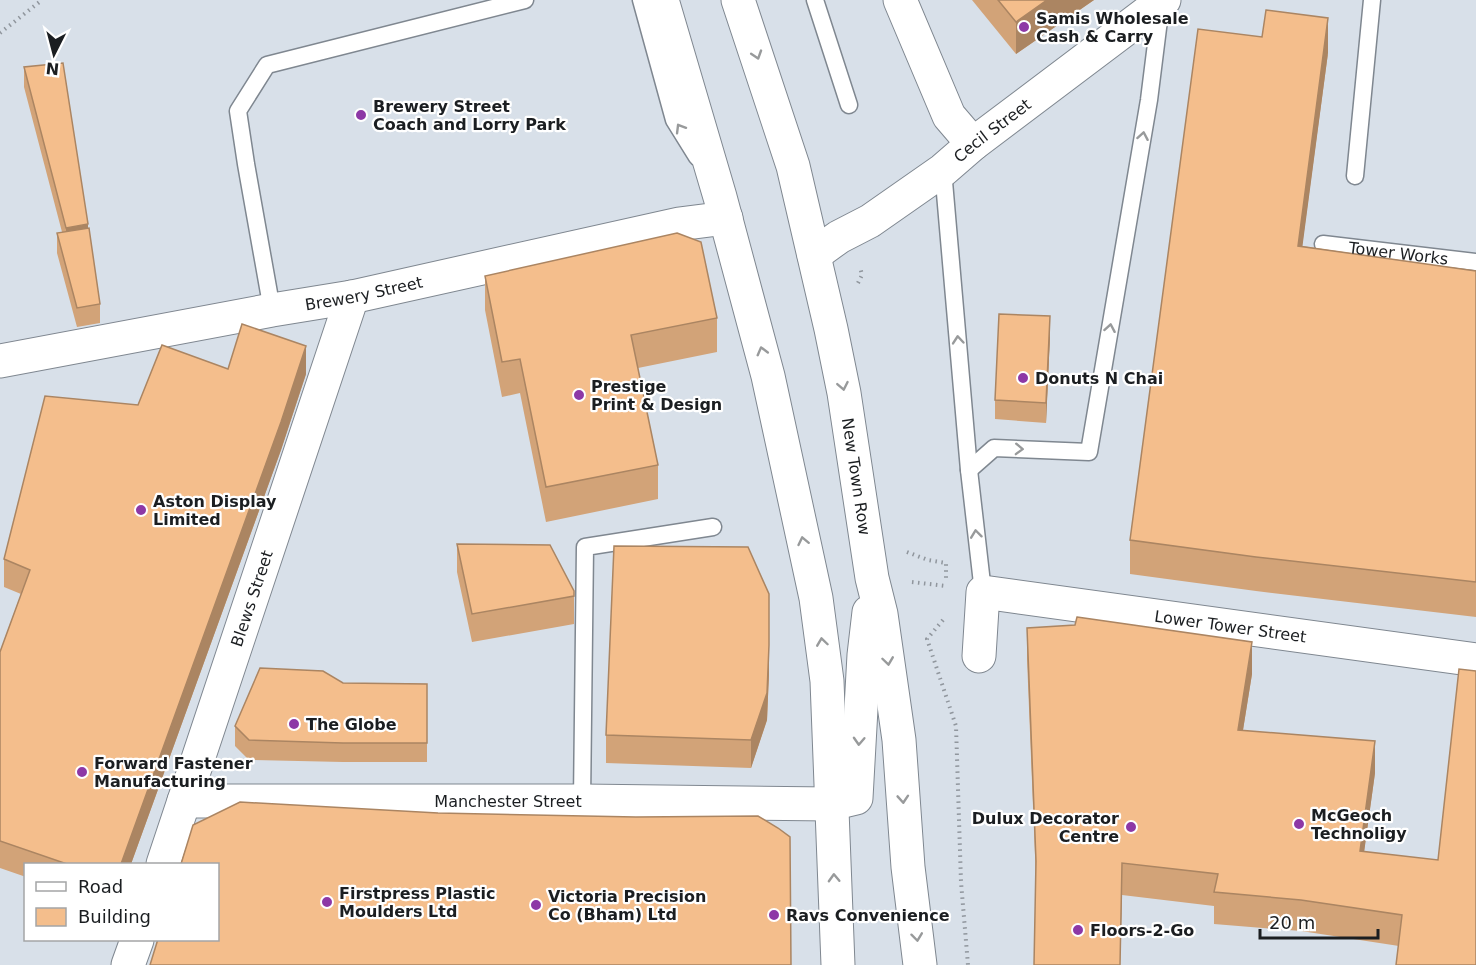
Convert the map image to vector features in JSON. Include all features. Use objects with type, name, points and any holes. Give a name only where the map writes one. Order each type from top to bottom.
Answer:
[{"type":"street","points":[[662,0],[723,207],[768,376],[816,598],[827,681],[838,965]]},
{"type":"street","name":"New Town Row","points":[[738,0],[793,166],[844,393],[873,578],[881,614],[899,740],[908,867],[920,965]]},
{"type":"street","points":[[900,0],[950,116],[973,144]]},
{"type":"street","name":"Cecil Street","points":[[814,255],[851,230],[870,221],[943,170],[973,144],[1162,1]]},
{"type":"street","name":"Brewery Street","points":[[0,360],[352,297],[679,224],[723,207]]},
{"type":"street","name":"Blews Street","points":[[163,863],[352,297]]},
{"type":"street","points":[[831,804],[856,798],[864,655],[873,578]]},
{"type":"street","points":[[979,656],[983,592]]},
{"type":"street","name":"Lower Tower Street","points":[[983,592],[1476,660]]},
{"type":"street","name":"Manchester Street","points":[[184,801],[582,801],[831,804]]},
{"type":"street","points":[[128,965],[136,941]]},
{"type":"lane","points":[[272,310],[238,111],[267,65],[525,0]]},
{"type":"lane","points":[[641,0],[674,120],[723,207]]},
{"type":"lane","points":[[815,0],[849,105]]},
{"type":"lane","points":[[1355,176],[1372,0]]},
{"type":"lane","points":[[969,470],[994,448],[1089,452],[1149,100],[1162,1]]},
{"type":"lane","points":[[943,170],[969,470],[983,592]]},
{"type":"lane","name":"Tower Works","points":[[1323,244],[1476,262]]},
{"type":"lane","points":[[582,801],[585,547],[713,526]]},
{"type":"path","points":[[0,33],[42,0]]},
{"type":"path","points":[[873,578],[929,583],[983,592]]},
{"type":"building","points":[[998,0],[1047,0],[1016,22]]},
{"type":"building","points":[[1266,10],[1328,18],[1298,246],[1476,271],[1476,582],[1130,540],[1198,29],[1262,37]]},
{"type":"building","points":[[63,63],[88,224],[66,228],[24,67]]},
{"type":"building","points":[[89,228],[100,304],[77,308],[57,233]]},
{"type":"building","name":"Prestige Print & Design","points":[[677,233],[701,242],[717,318],[631,335],[658,465],[546,487],[520,359],[502,362],[485,276]]},
{"type":"building","name":"Donuts N Chai","points":[[999,314],[1050,316],[1046,403],[995,400]]},
{"type":"building","points":[[242,324],[306,346],[281,422],[121,863],[64,863],[0,841],[0,652],[30,570],[4,559],[45,396],[138,405],[162,345],[228,369]]},
{"type":"building","points":[[457,544],[550,545],[574,591],[574,596],[472,614]]},
{"type":"building","points":[[614,546],[748,547],[769,594],[767,693],[751,740],[606,735]]},
{"type":"building","points":[[1077,617],[1252,642],[1238,730],[1375,741],[1360,851],[1438,860],[1459,669],[1476,671],[1476,965],[1396,965],[1402,915],[1301,900],[1214,892],[1218,874],[1122,863],[1120,965],[1034,965],[1036,861],[1027,628],[1075,625]]},
{"type":"building","points":[[260,668],[323,671],[343,683],[427,684],[427,743],[249,740],[235,726]]},
{"type":"building","points":[[240,802],[438,813],[636,817],[758,816],[790,837],[791,965],[150,965],[157,941],[219,941],[219,863],[181,863],[193,825]]},
{"type":"place","name":"Samis Wholesale Cash & Carry","points":[[1024,27]]},
{"type":"place","name":"Brewery Street Coach and Lorry Park","points":[[361,115]]},
{"type":"place","name":"Donuts N Chai","points":[[1023,378]]},
{"type":"place","name":"Prestige Print & Design","points":[[579,395]]},
{"type":"place","name":"Aston Display Limited","points":[[141,510]]},
{"type":"place","name":"The Globe","points":[[294,724]]},
{"type":"place","name":"Forward Fastener Manufacturing","points":[[82,772]]},
{"type":"place","name":"McGeoch Technoligy","points":[[1299,824]]},
{"type":"place","name":"Dulux Decorator Centre","points":[[1131,827]]},
{"type":"place","name":"Firstpress Plastic Moulders Ltd","points":[[327,902]]},
{"type":"place","name":"Victoria Precision Co (Bham) Ltd","points":[[536,905]]},
{"type":"place","name":"Ravs Convenience","points":[[774,915]]},
{"type":"place","name":"Floors-2-Go","points":[[1078,930]]}]
